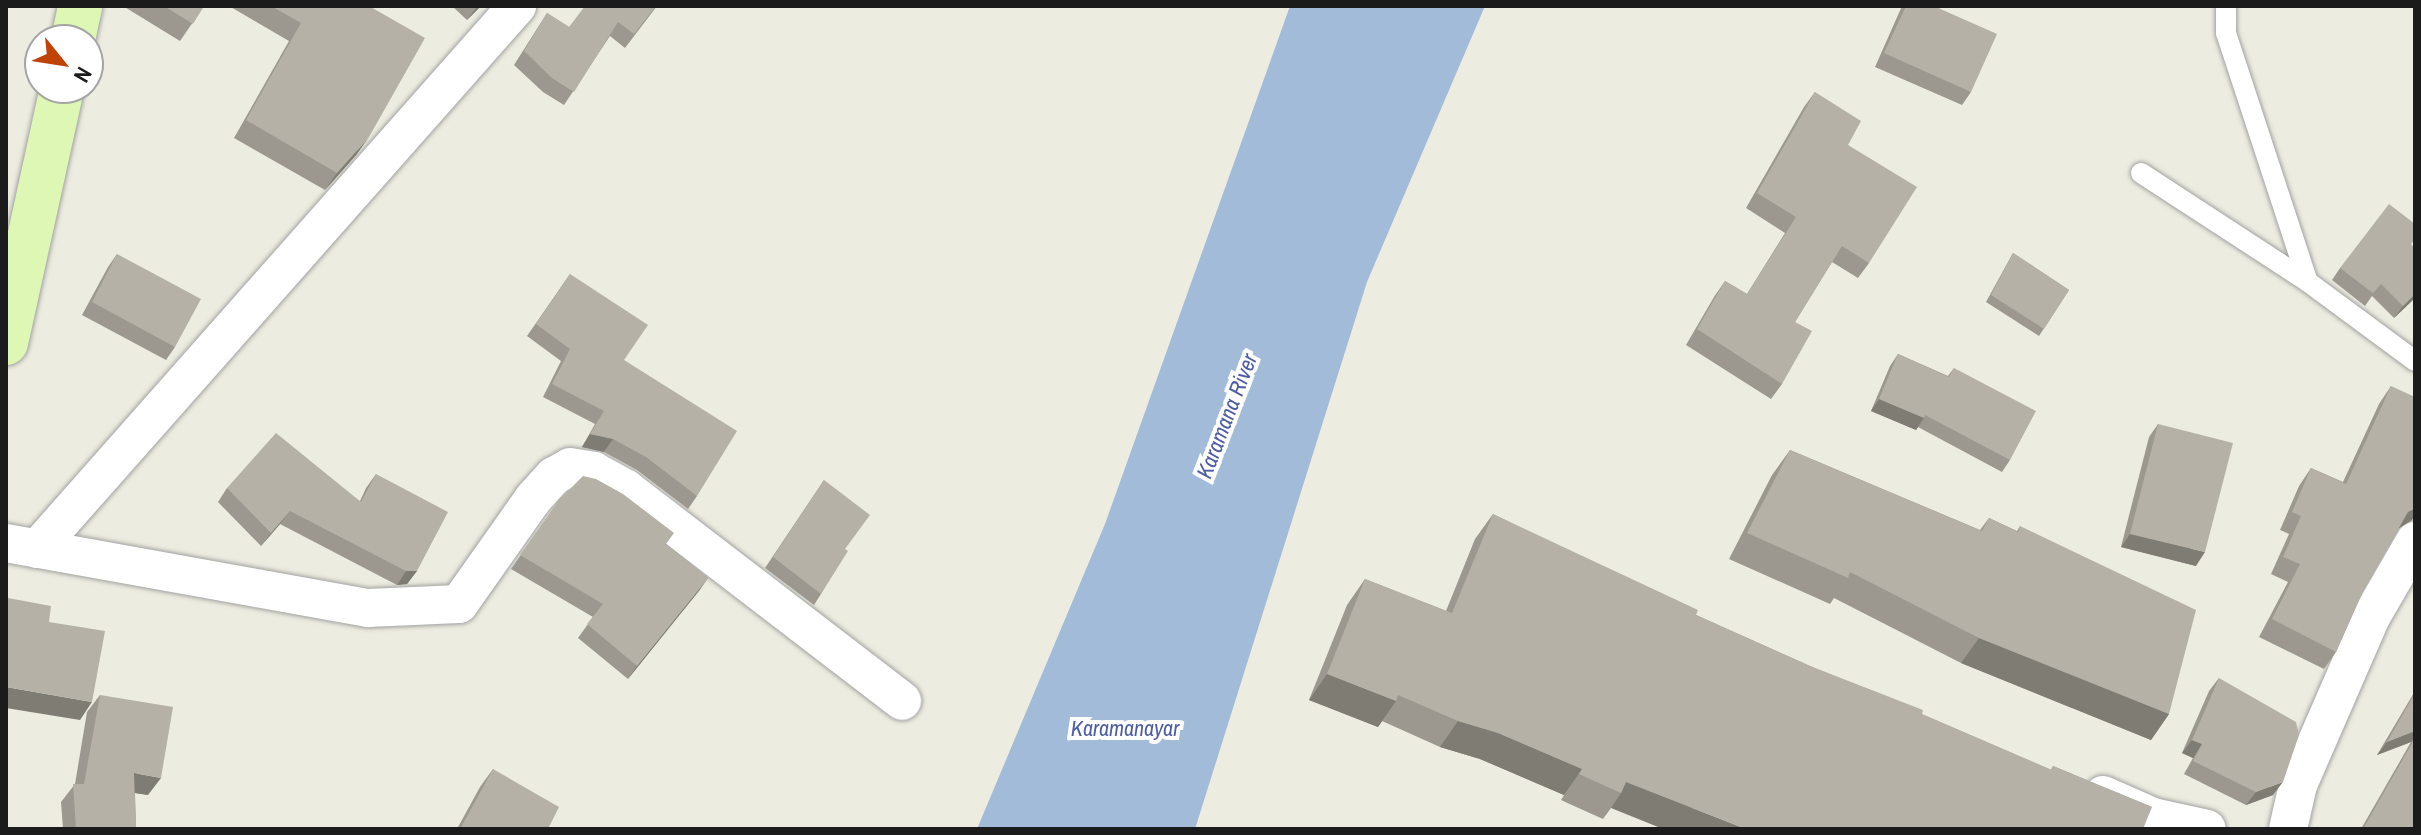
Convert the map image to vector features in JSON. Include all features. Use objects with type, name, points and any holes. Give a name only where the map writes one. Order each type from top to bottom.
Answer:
[{"type":"main road","points":[[6,343],[58,104]]},
{"type":"street","points":[[22,546],[517,6]]},
{"type":"street","points":[[22,546],[368,608],[459,604],[533,499],[554,476],[570,467],[594,471],[626,489],[902,701]]},
{"type":"street","points":[[2288,829],[2298,785],[2371,617],[2415,541]]},
{"type":"street","points":[[2072,782],[2153,817],[2207,829]]},
{"type":"lane","points":[[2226,6],[2226,33],[2308,282]]},
{"type":"lane","points":[[2141,173],[2308,282],[2415,361]]},
{"type":"water","name":"Karamanayar","points":[[1290,6],[1485,6],[1367,282],[1195,829],[977,829],[1105,524]]},
{"type":"building","points":[[164,6],[204,6],[193,24]]},
{"type":"building","points":[[271,6],[369,6],[425,38],[369,137],[337,173],[246,120],[301,23]]},
{"type":"building","points":[[585,6],[656,6],[634,34],[618,22],[574,92],[552,78],[524,51],[547,13],[569,27]]},
{"type":"building","points":[[1906,6],[1937,6],[1997,34],[1971,92],[1884,53]]},
{"type":"building","points":[[1815,92],[1861,121],[1848,145],[1917,187],[1869,263],[1842,246],[1795,322],[1812,331],[1782,384],[1697,329],[1725,281],[1747,294],[1796,217],[1757,193]]},
{"type":"building","points":[[2389,204],[2415,224],[2415,239],[2411,244],[2415,249],[2415,294],[2403,306],[2381,284],[2373,293],[2340,268]]},
{"type":"building","points":[[2013,253],[2069,290],[2044,329],[1991,295]]},
{"type":"building","points":[[117,254],[201,299],[175,347],[92,302]]},
{"type":"building","points":[[570,274],[648,325],[624,360],[737,431],[697,496],[646,457],[613,439],[590,434],[604,411],[552,384],[570,349],[536,324]]},
{"type":"building","points":[[1898,354],[1949,377],[1954,368],[2036,411],[2010,460],[1925,415],[1924,418],[1879,399]]},
{"type":"building","points":[[2391,386],[2415,397],[2415,508],[2408,512],[2364,589],[2336,652],[2272,619],[2300,564],[2283,557],[2301,516],[2292,512],[2311,468],[2346,484]]},
{"type":"building","points":[[2158,424],[2233,443],[2205,552],[2130,534]]},
{"type":"building","points":[[276,433],[361,502],[376,474],[448,512],[417,571],[406,571],[290,511],[271,533],[227,488]]},
{"type":"building","points":[[1790,450],[1982,531],[1989,518],[2018,532],[2020,526],[2196,610],[2169,714],[1979,638],[1850,572],[1848,578],[1747,533]]},
{"type":"building","points":[[583,476],[596,479],[623,494],[674,533],[666,544],[708,578],[637,666],[587,624],[603,604],[520,555],[560,499]]},
{"type":"building","points":[[824,480],[870,515],[845,549],[848,551],[821,594],[773,557]]},
{"type":"building","points":[[1493,514],[1698,610],[1696,615],[1810,666],[1923,710],[1922,714],[2052,770],[2053,766],[2152,807],[2143,829],[1746,829],[1626,782],[1621,793],[1579,774],[1582,769],[1498,733],[1458,721],[1398,695],[1396,701],[1327,674],[1365,579],[1452,613]]},
{"type":"building","points":[[8,598],[51,606],[49,622],[105,631],[92,702],[6,687]]},
{"type":"building","points":[[2219,678],[2296,722],[2299,735],[2283,782],[2256,792],[2193,761],[2202,744],[2192,740]]},
{"type":"building","points":[[2415,693],[2415,731],[2387,742]]},
{"type":"building","points":[[100,695],[173,707],[161,778],[134,773],[136,829],[76,829],[73,784],[84,784]]},
{"type":"building","points":[[2415,738],[2415,829],[2363,829]]},
{"type":"building","points":[[493,769],[559,807],[548,829],[460,829]]},
{"type":"water label","name":"Karamana River","points":[[1227,416]]}]
